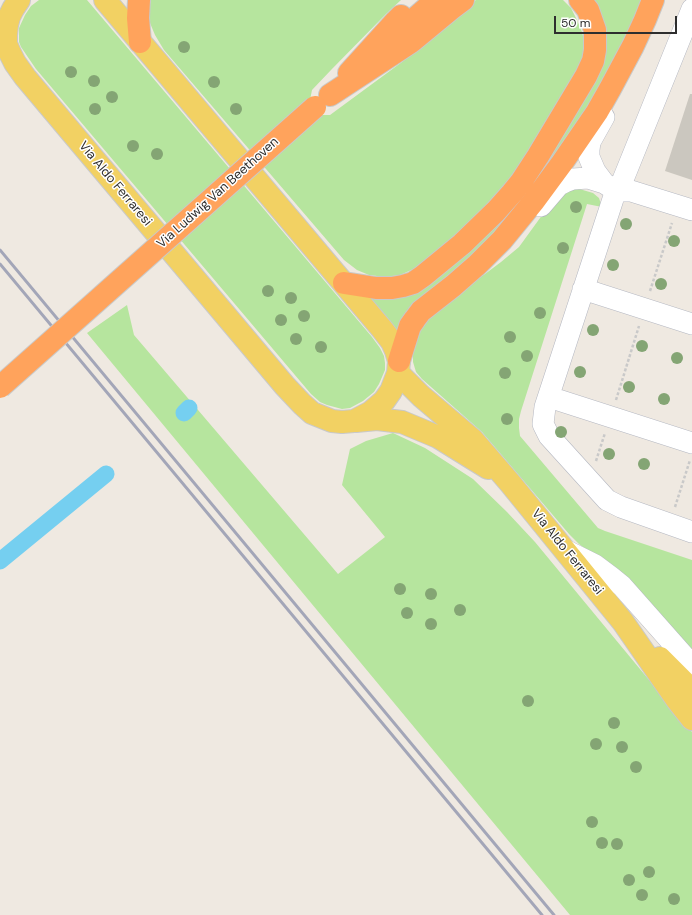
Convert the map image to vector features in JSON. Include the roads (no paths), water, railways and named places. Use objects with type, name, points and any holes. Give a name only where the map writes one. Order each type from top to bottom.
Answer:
[{"type":"highway","points":[[139,0],[138,18],[140,42]]},
{"type":"highway","points":[[322,101],[396,21],[419,0]]},
{"type":"highway","name":"Via Ludwig Van Beethoven","points":[[0,387],[436,0]]},
{"type":"highway","points":[[322,101],[411,42],[463,0]]},
{"type":"highway","points":[[344,283],[376,288],[392,288],[413,283],[462,244],[512,193],[538,156],[586,76],[593,60],[595,50],[595,30],[588,10],[580,0]]},
{"type":"highway","points":[[399,367],[410,326],[421,311],[491,252],[516,224],[566,158],[597,112],[633,46],[653,0]]},
{"type":"main road","name":"Via Aldo Ferraresi","points":[[19,0],[13,9],[7,25],[6,44],[12,58],[25,77],[302,404],[312,413],[327,419],[342,422],[377,419],[402,422],[438,438],[479,462],[510,483]]},
{"type":"main road","name":"Via Aldo Ferraresi","points":[[105,0],[382,329],[392,342],[396,351],[399,367],[421,396],[473,440],[565,550],[623,622],[692,720]]},
{"type":"main road","points":[[354,421],[371,412],[384,400],[391,391],[399,367]]},
{"type":"main road","name":"Via Aldo Ferraresi","points":[[623,622],[692,690]]},
{"type":"lane","points":[[663,0],[627,78],[594,132],[590,142],[589,158],[594,171],[611,187],[614,196],[546,406],[543,424],[549,436],[607,500],[613,504],[692,532]]},
{"type":"lane","points":[[611,187],[692,9]]},
{"type":"lane","points":[[465,275],[484,265],[507,249],[559,185],[565,182],[580,178],[588,178],[611,187],[624,191],[631,191],[685,208]]},
{"type":"lane","points":[[583,289],[692,324]]},
{"type":"lane","points":[[549,397],[692,443]]},
{"type":"lane","points":[[565,550],[595,565],[611,576],[622,586],[692,665]]},
{"type":"waterway","points":[[184,413],[189,408]]},
{"type":"waterway","points":[[0,561],[106,474]]},
{"type":"railway","points":[[0,250],[554,915]]},
{"type":"railway","points":[[0,264],[542,915]]}]
